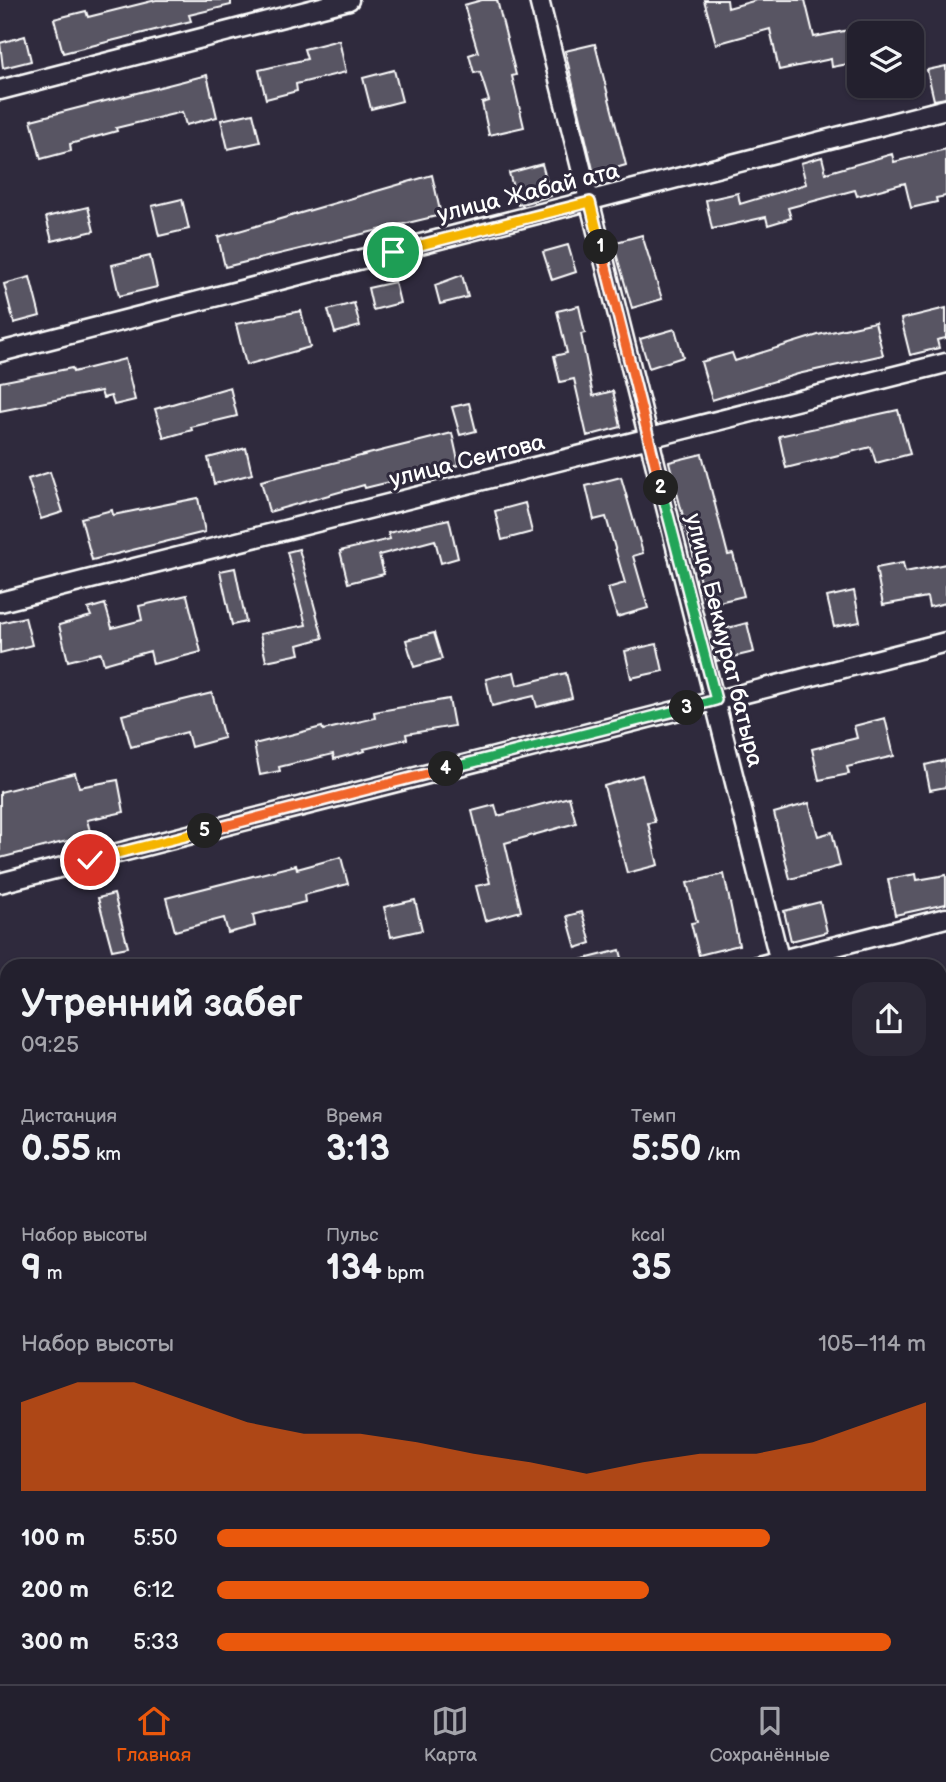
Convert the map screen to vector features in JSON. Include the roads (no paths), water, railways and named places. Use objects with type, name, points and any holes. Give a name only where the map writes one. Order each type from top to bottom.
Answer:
[{"type":"street","points":[[0,90],[349,0]]},
{"type":"street","name":"улица Бекмурат батыра","points":[[539,0],[779,959]]},
{"type":"street","name":"улица Жабай ата","points":[[0,352],[946,110]]},
{"type":"street","name":"улица Сеитова","points":[[0,602],[946,363]]},
{"type":"street","points":[[0,883],[946,642]]},
{"type":"street","points":[[795,959],[946,918]]}]
